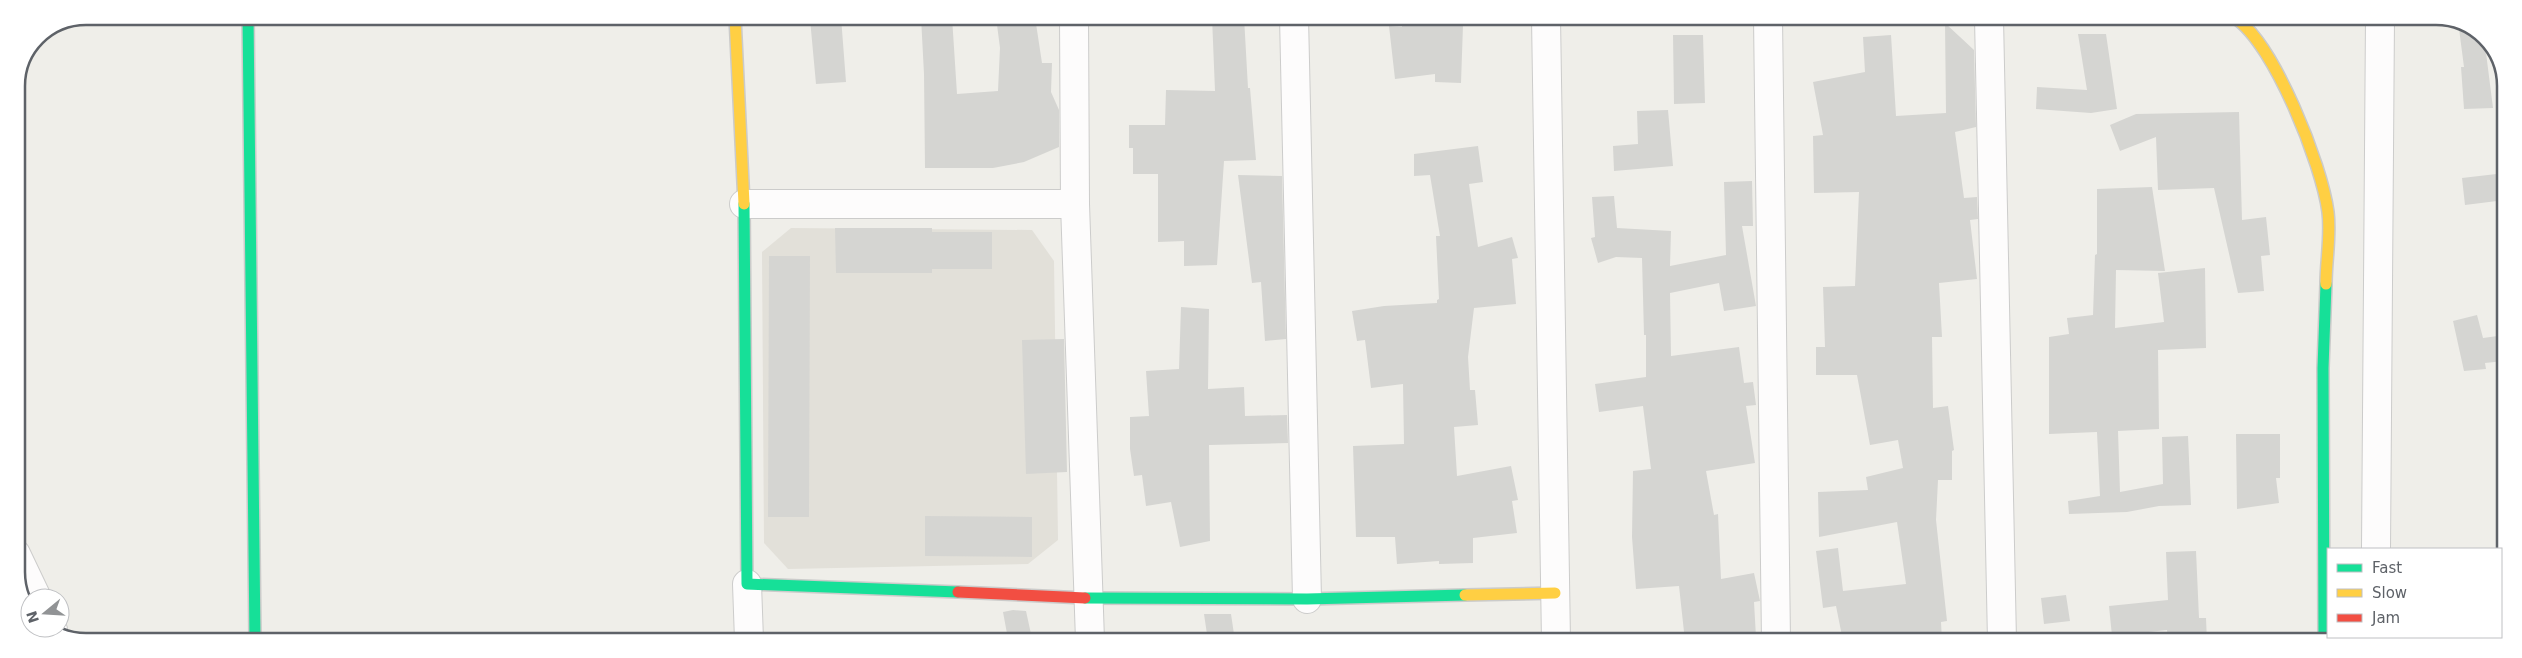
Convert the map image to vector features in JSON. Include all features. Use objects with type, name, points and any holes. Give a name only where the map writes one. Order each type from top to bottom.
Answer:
[{"type":"street","points":[[248,25],[255,633]]},
{"type":"street","points":[[735,25],[744,204],[749,633]]},
{"type":"street","points":[[1074,25],[1075,204],[1090,633]]},
{"type":"street","points":[[1294,25],[1307,599]]},
{"type":"street","points":[[1546,25],[1556,633]]},
{"type":"street","points":[[1768,25],[1776,633]]},
{"type":"street","points":[[1989,25],[2002,633]]},
{"type":"street","points":[[2247,25],[2286,88],[2314,157],[2328,212],[2323,368],[2324,633]]},
{"type":"street","points":[[2376,548],[2380,25]]},
{"type":"street","points":[[744,204],[1075,204]]},
{"type":"street","points":[[25,573],[32,588]]},
{"type":"street","points":[[747,584],[1088,598],[1307,599],[1555,593]]},
{"type":"shaded area","points":[[791,228],[1032,230],[1054,261],[1058,540],[1028,564],[788,569],[764,543],[762,252]]},
{"type":"building","points":[[811,25],[842,25],[846,82],[816,84]]},
{"type":"building","points":[[921,25],[953,25],[957,94],[998,91],[1000,48],[997,25],[1036,25],[1042,63],[1052,63],[1051,92],[1059,110],[1059,147],[1024,162],[993,168],[925,168]]},
{"type":"building","points":[[1212,25],[1244,25],[1248,88],[1250,88],[1256,160],[1224,161],[1217,265],[1184,266],[1184,241],[1158,242],[1158,174],[1133,174],[1133,148],[1129,148],[1129,125],[1165,125],[1166,90],[1215,91]]},
{"type":"building","points":[[1402,25],[1463,25],[1461,83],[1435,82],[1435,74],[1395,79],[1389,26],[1402,27]]},
{"type":"building","points":[[1945,25],[1947,25],[1974,50],[1976,127],[1955,132],[1964,198],[1977,197],[1978,219],[1970,220],[1977,279],[1939,283],[1942,337],[1932,337],[1933,408],[1948,406],[1954,450],[1952,451],[1952,480],[1938,480],[1936,520],[1947,621],[1941,622],[1942,633],[1841,633],[1836,606],[1823,608],[1816,551],[1838,548],[1843,591],[1906,584],[1897,522],[1819,537],[1818,492],[1868,490],[1866,477],[1903,468],[1898,440],[1870,445],[1857,375],[1816,375],[1816,347],[1825,347],[1823,287],[1855,286],[1859,192],[1814,193],[1813,136],[1823,135],[1813,82],[1865,72],[1863,37],[1891,35],[1896,116],[1946,113]]},
{"type":"building","points":[[2459,29],[2476,40],[2486,51],[2493,108],[2464,109],[2461,67],[2464,67]]},
{"type":"building","points":[[2078,34],[2106,34],[2117,109],[2091,113],[2036,109],[2037,87],[2087,90]]},
{"type":"building","points":[[1673,35],[1703,35],[1705,103],[1674,104]]},
{"type":"building","points":[[1668,110],[1673,166],[1614,171],[1613,146],[1638,144],[1637,111]]},
{"type":"building","points":[[2239,112],[2242,220],[2266,217],[2270,255],[2261,256],[2264,291],[2238,293],[2214,188],[2158,190],[2156,137],[2120,151],[2110,125],[2136,114]]},
{"type":"building","points":[[1478,146],[1483,182],[1469,184],[1478,247],[1512,237],[1518,258],[1512,259],[1516,304],[1474,308],[1468,357],[1470,390],[1475,390],[1478,425],[1454,427],[1457,476],[1511,466],[1518,500],[1512,501],[1517,533],[1473,538],[1473,563],[1439,564],[1439,561],[1397,564],[1395,537],[1356,537],[1353,446],[1404,444],[1403,384],[1371,388],[1365,340],[1357,341],[1352,311],[1384,306],[1437,303],[1439,299],[1436,236],[1440,236],[1430,175],[1414,176],[1414,154]]},
{"type":"building","points":[[2497,174],[2497,201],[2465,205],[2462,178]]},
{"type":"building","points":[[1238,175],[1282,176],[1286,339],[1265,341],[1261,282],[1252,283]]},
{"type":"building","points":[[1752,181],[1753,226],[1742,226],[1756,306],[1724,311],[1719,283],[1670,293],[1671,356],[1739,347],[1744,383],[1753,382],[1756,405],[1746,406],[1755,463],[1706,471],[1714,515],[1718,514],[1721,579],[1754,573],[1760,601],[1754,602],[1756,633],[1684,633],[1679,586],[1636,589],[1632,537],[1633,471],[1651,469],[1643,406],[1599,412],[1595,384],[1646,377],[1642,258],[1616,257],[1598,263],[1591,238],[1595,237],[1592,197],[1614,196],[1617,228],[1671,231],[1670,266],[1726,255],[1724,182]]},
{"type":"building","points":[[2152,187],[2165,271],[2116,270],[2115,328],[2164,322],[2158,273],[2205,268],[2206,348],[2158,350],[2159,429],[2118,431],[2120,492],[2163,484],[2162,437],[2188,436],[2191,505],[2159,506],[2127,512],[2069,514],[2068,501],[2100,496],[2097,432],[2049,434],[2049,337],[2069,334],[2067,318],[2093,315],[2095,255],[2097,254],[2097,189]]},
{"type":"building","points":[[835,228],[932,228],[932,232],[992,232],[992,269],[932,269],[932,273],[836,273]]},
{"type":"building","points":[[769,256],[810,256],[809,517],[768,517]]},
{"type":"building","points":[[1181,307],[1209,309],[1208,389],[1244,387],[1245,416],[1287,415],[1288,443],[1209,445],[1210,541],[1180,547],[1171,502],[1146,506],[1142,475],[1134,476],[1130,449],[1130,417],[1149,416],[1146,371],[1179,369]]},
{"type":"building","points":[[2477,315],[2483,338],[2497,336],[2497,362],[2485,363],[2486,369],[2464,371],[2453,321]]},
{"type":"building","points":[[1064,339],[1067,472],[1026,474],[1022,340]]},
{"type":"building","points":[[2236,434],[2280,434],[2280,478],[2276,478],[2279,503],[2237,509]]},
{"type":"building","points":[[925,516],[1032,517],[1032,557],[925,556]]},
{"type":"building","points":[[2196,551],[2199,618],[2206,618],[2207,633],[2167,633],[2167,630],[2140,633],[2112,633],[2109,606],[2168,600],[2166,552]]},
{"type":"building","points":[[2066,595],[2070,621],[2044,624],[2041,598]]},
{"type":"building","points":[[1013,610],[1026,611],[1031,633],[1007,633],[1003,612]]},
{"type":"building","points":[[1204,614],[1231,614],[1234,633],[1207,633]]},
{"type":"traffic: fast","points":[[248,25],[255,633]]},
{"type":"traffic: fast","points":[[744,204],[747,584],[958,592]]},
{"type":"traffic: fast","points":[[2324,633],[2323,368],[2326,284]]},
{"type":"traffic: fast","points":[[1085,598],[1307,599],[1465,595]]},
{"type":"traffic: slow","points":[[735,25],[744,204]]},
{"type":"traffic: slow","points":[[2242,25],[2265,52],[2280,78],[2294,107],[2316,165],[2324,191],[2329,221],[2326,284]]},
{"type":"traffic: slow","points":[[1465,595],[1555,593]]},
{"type":"traffic: jam","points":[[958,592],[1085,598]]}]
